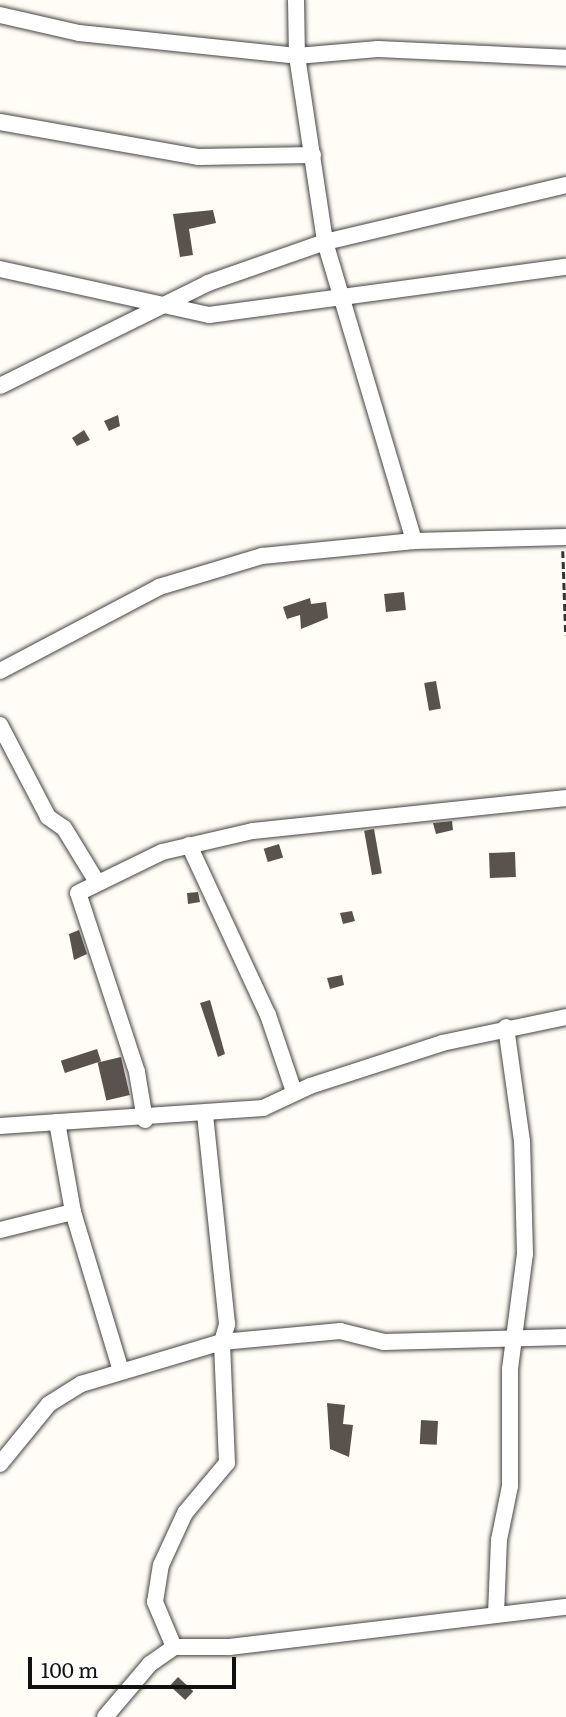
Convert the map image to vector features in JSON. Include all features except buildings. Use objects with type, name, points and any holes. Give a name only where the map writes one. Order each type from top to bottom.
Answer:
[{"type":"street","points":[[296,0],[297,56],[325,242],[414,541]]},
{"type":"street","points":[[0,15],[79,33],[297,56],[377,49],[566,58]]},
{"type":"street","points":[[0,122],[200,157],[313,155]]},
{"type":"street","points":[[0,386],[158,305],[325,242],[566,185]]},
{"type":"street","points":[[0,269],[209,315],[566,267]]},
{"type":"street","points":[[0,671],[159,587],[289,550],[414,541],[565,537]]},
{"type":"street","points":[[0,725],[48,817],[64,828],[97,882]]},
{"type":"street","points":[[145,1120],[137,1072],[80,906],[78,893],[97,882],[189,845],[253,831],[566,798]]},
{"type":"street","points":[[189,845],[268,1015],[295,1093]]},
{"type":"street","points":[[0,1126],[205,1116],[263,1108],[295,1093],[506,1027],[566,1017]]},
{"type":"street","points":[[496,1614],[499,1540],[510,1486],[514,1339],[524,1288],[525,1208],[506,1027]]},
{"type":"street","points":[[174,1647],[155,1602],[167,1542],[227,1463],[222,1342],[227,1324],[205,1116]]},
{"type":"street","points":[[57,1122],[73,1212],[121,1371]]},
{"type":"street","points":[[0,1230],[73,1212]]},
{"type":"street","points":[[0,1463],[49,1404],[121,1371],[222,1342],[340,1331],[384,1342],[566,1337]]},
{"type":"street","points":[[106,1717],[150,1664],[174,1647],[250,1645],[566,1607]]},
{"type":"path","points":[[565,537],[566,635]]}]
